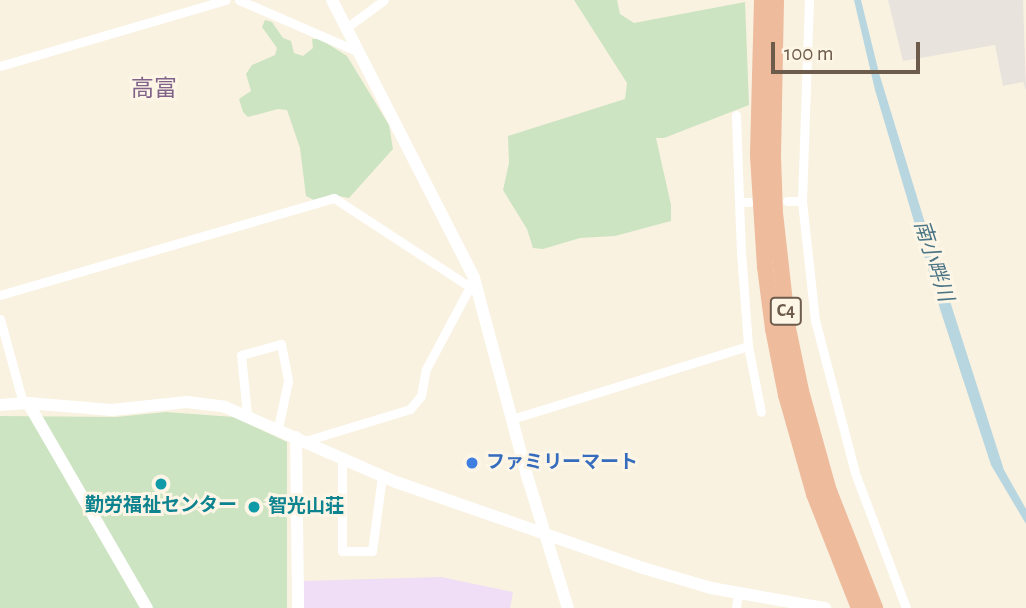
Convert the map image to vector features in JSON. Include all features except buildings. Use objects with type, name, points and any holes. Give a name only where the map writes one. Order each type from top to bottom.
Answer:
[{"type":"highway","name":"C4","points":[[762,0],[758,156],[765,267],[773,329],[786,395],[814,494],[859,608]]},
{"type":"highway","name":"C4","points":[[776,0],[773,156],[775,213],[788,328],[801,391],[829,491],[875,608]]},
{"type":"street","points":[[0,66],[226,0]]},
{"type":"street","points":[[239,0],[359,51]]},
{"type":"street","points":[[332,0],[472,282],[568,608]]},
{"type":"street","points":[[346,28],[384,0]]},
{"type":"street","points":[[809,0],[803,92],[802,201],[815,320],[855,473],[906,608]]},
{"type":"street","points":[[736,115],[744,202],[748,346],[761,412]]},
{"type":"street","points":[[0,295],[334,198],[472,282]]},
{"type":"street","points":[[787,201],[802,201]]},
{"type":"street","points":[[301,439],[410,408],[421,396],[426,369],[472,282]]},
{"type":"street","points":[[0,320],[26,403],[147,608]]},
{"type":"street","points":[[247,414],[241,355],[281,344],[288,382],[278,428]]},
{"type":"street","points":[[512,419],[748,346]]},
{"type":"street","points":[[0,405],[26,403],[112,410],[197,402],[247,414],[382,476],[674,578],[738,594],[825,608]]},
{"type":"street","points":[[298,608],[301,439]]},
{"type":"street","points":[[342,459],[342,551],[372,551],[382,476]]},
{"type":"street","points":[[736,608],[738,594]]},
{"type":"shaded area","points":[[888,0],[1023,0],[1026,90],[1023,82],[1003,86],[995,45],[903,61]]},
{"type":"shaded area","points":[[441,577],[513,592],[510,608],[304,608],[304,581]]},
{"type":"green space","points":[[574,0],[617,0],[620,14],[634,23],[745,2],[749,105],[664,138],[656,138],[671,205],[671,221],[615,236],[580,238],[543,249],[533,248],[527,229],[503,190],[509,163],[508,136],[625,99],[627,83]]},
{"type":"green space","points":[[265,20],[272,22],[283,38],[291,41],[294,53],[303,56],[313,48],[312,39],[320,39],[347,56],[389,125],[393,149],[349,198],[334,195],[314,200],[306,196],[300,148],[287,110],[278,109],[248,117],[243,112],[239,99],[251,91],[246,74],[252,65],[275,55],[277,48],[262,27]]},
{"type":"green space","points":[[166,412],[234,417],[287,442],[287,608],[0,608],[0,416],[116,417]]},
{"type":"water","name":"南小畔川","points":[[854,0],[861,0],[879,73],[925,223],[1004,470],[1026,509],[1026,524],[991,465],[940,309],[875,90]]},
{"type":"place","name":"ファミリーマート","points":[[472,463]]},
{"type":"place","name":"勤労福祉センター","points":[[161,484]]},
{"type":"place","name":"智光山荘","points":[[254,507]]},
{"type":"district","name":"高富","points":[[154,90]]}]
